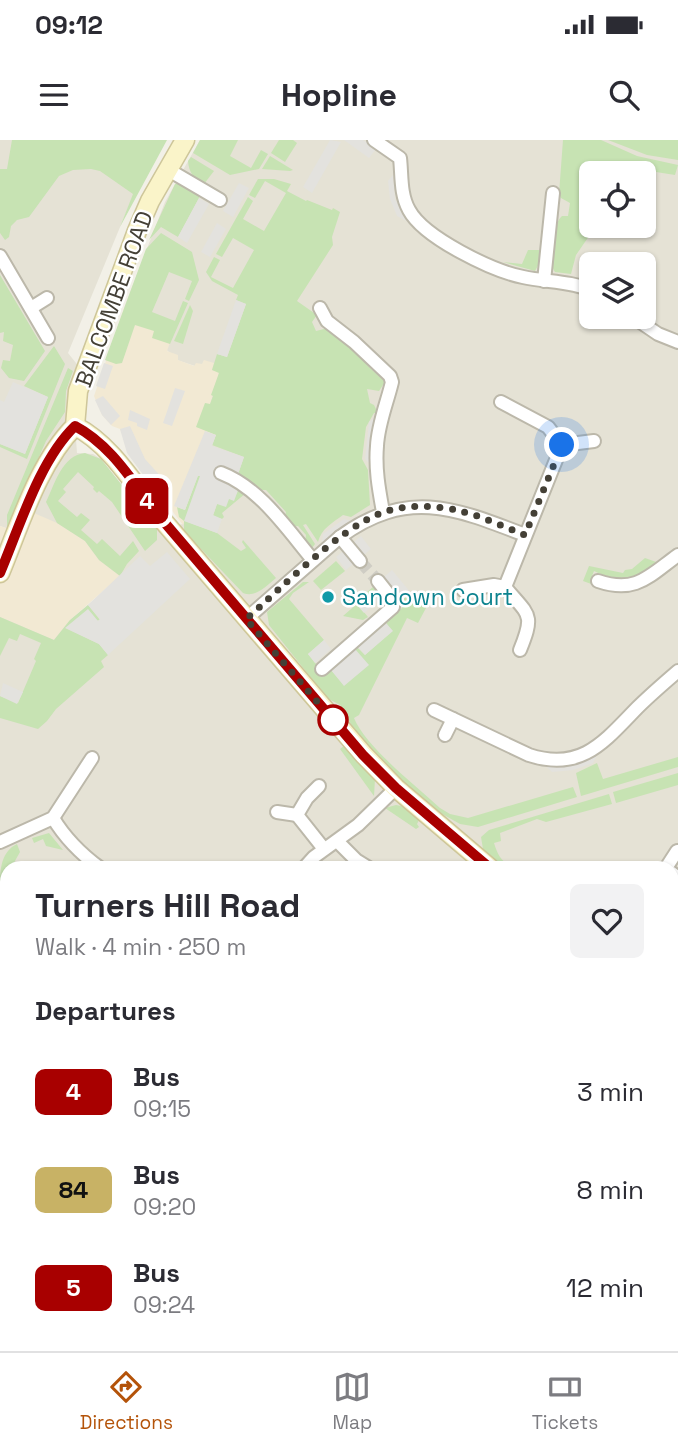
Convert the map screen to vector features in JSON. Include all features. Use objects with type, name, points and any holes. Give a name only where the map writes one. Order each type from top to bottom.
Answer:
[{"type":"street","name":"BALCOMBE ROAD","points":[[75,426],[78,391],[137,231],[167,169],[185,140]]},
{"type":"street","points":[[374,140],[400,158],[405,202],[410,213],[422,226],[499,271],[579,286]]},
{"type":"street","points":[[167,169],[220,200]]},
{"type":"street","points":[[544,281],[553,193]]},
{"type":"street","points":[[0,256],[48,338]]},
{"type":"street","points":[[31,308],[47,298]]},
{"type":"street","points":[[320,308],[327,321],[355,342],[390,376],[392,382],[377,446],[377,475],[383,512]]},
{"type":"street","points":[[651,329],[678,342]]},
{"type":"street","points":[[501,402],[548,427],[562,445]]},
{"type":"street","points":[[0,573],[49,458],[60,441],[75,426],[90,434],[104,445],[163,520],[363,755],[396,788],[482,861]]},
{"type":"street","points":[[562,445],[594,441]]},
{"type":"street","points":[[505,587],[562,445]]},
{"type":"street","points":[[220,473],[242,482],[255,493],[313,560]]},
{"type":"street","points":[[246,619],[340,537],[383,512],[427,507],[447,508],[525,535]]},
{"type":"street","points":[[340,537],[360,561]]},
{"type":"street","points":[[598,581],[621,586],[638,584],[678,555]]},
{"type":"street","points":[[322,669],[393,607],[391,596],[378,581]]},
{"type":"street","points":[[463,590],[494,585],[505,587],[528,614],[530,624],[520,650]]},
{"type":"street","points":[[434,710],[529,755],[542,759],[568,760],[600,745],[643,701],[678,671]]},
{"type":"street","points":[[445,735],[453,719]]},
{"type":"street","points":[[0,842],[53,818],[92,758]]},
{"type":"street","points":[[297,814],[318,786]]},
{"type":"street","points":[[311,861],[372,812],[396,788]]},
{"type":"street","points":[[277,812],[297,814],[324,849]]},
{"type":"street","points":[[53,818],[62,832],[90,861]]},
{"type":"street","points":[[337,841],[358,861]]},
{"type":"shaded area","points":[[0,140],[156,140],[68,353],[84,373],[75,426],[77,453],[93,454],[101,459],[157,529],[183,524],[204,360],[203,364],[195,366],[177,360],[124,308],[165,202],[200,140],[678,140],[678,861],[0,861],[0,617],[70,620],[113,582],[18,532],[0,526]]},
{"type":"shaded area","points":[[330,140],[341,142],[312,193],[303,187]]},
{"type":"shaded area","points":[[344,140],[363,140],[376,149],[369,158]]},
{"type":"shaded area","points":[[393,175],[395,199],[406,221],[397,216],[390,199],[388,181]]},
{"type":"shaded area","points":[[239,183],[249,188],[233,217],[223,211]]},
{"type":"shaded area","points":[[199,198],[209,204],[187,243],[178,237]]},
{"type":"shaded area","points":[[217,223],[226,229],[210,257],[201,252]]},
{"type":"shaded area","points":[[236,300],[246,304],[227,357],[217,354]]},
{"type":"shaded area","points":[[124,308],[174,332],[167,351],[178,355],[178,360],[194,366],[196,363],[202,364],[204,360],[214,363],[212,370],[219,372],[210,405],[205,403],[216,435],[183,525],[130,456],[120,429],[112,426],[102,415],[94,396]]},
{"type":"shaded area","points":[[104,363],[113,366],[105,389],[96,386]]},
{"type":"shaded area","points":[[13,382],[48,397],[25,454],[0,444],[0,400],[4,402]]},
{"type":"shaded area","points":[[175,388],[185,391],[172,426],[163,423]]},
{"type":"shaded area","points":[[103,396],[120,416],[111,425],[102,415],[95,400]]},
{"type":"shaded area","points":[[130,410],[150,419],[147,430],[128,420]]},
{"type":"shaded area","points":[[375,417],[371,465],[365,459],[369,422]]},
{"type":"shaded area","points":[[130,426],[145,459],[172,489],[161,499],[127,453],[120,429]]},
{"type":"shaded area","points":[[205,431],[216,435],[212,446],[244,457],[234,486],[239,488],[234,501],[229,499],[226,507],[217,504],[213,515],[222,519],[217,533],[184,521],[200,476],[185,510],[174,506]]},
{"type":"shaded area","points":[[27,510],[57,523],[85,541],[99,560],[120,576],[70,620],[54,640],[0,617],[0,526],[18,532]]},
{"type":"shaded area","points":[[344,519],[352,521],[322,542],[323,534]]},
{"type":"shaded area","points":[[361,536],[371,549],[346,570],[336,557]]},
{"type":"shaded area","points":[[167,552],[190,579],[108,655],[99,644],[65,628],[88,609],[98,621],[100,619],[88,605],[140,556],[150,566]]},
{"type":"shaded area","points":[[392,570],[411,593],[403,599],[384,577]]},
{"type":"shaded area","points":[[375,590],[382,598],[364,613],[357,605]]},
{"type":"shaded area","points":[[386,623],[393,631],[365,655],[358,647]]},
{"type":"shaded area","points":[[324,640],[331,649],[315,663],[308,654]]},
{"type":"shaded area","points":[[355,649],[369,665],[344,686],[331,670]]},
{"type":"shaded area","points":[[3,683],[23,692],[17,704],[0,696]]},
{"type":"shaded area","points":[[598,753],[593,763],[573,770],[552,772],[545,765],[573,766]]},
{"type":"green space","points":[[12,140],[167,140],[120,227],[133,194],[100,171],[73,170],[59,176],[29,217],[17,220],[11,226],[9,237],[5,240],[0,233],[0,169],[7,169]]},
{"type":"green space","points":[[200,140],[238,140],[230,156],[251,168],[261,150],[268,154],[259,169],[230,175],[193,153]]},
{"type":"green space","points":[[279,140],[293,140],[297,143],[285,162],[271,153]]},
{"type":"green space","points":[[563,140],[601,140],[637,156],[678,165],[675,175],[656,172],[656,161],[579,161],[579,238],[588,238],[576,255],[571,274],[555,272],[551,260],[558,221],[562,216],[568,216],[570,203],[559,194]]},
{"type":"green space","points":[[608,140],[678,140],[678,160],[647,155]]},
{"type":"green space","points":[[270,156],[293,170],[262,169]]},
{"type":"green space","points":[[191,157],[214,171],[204,184],[191,172],[188,161]]},
{"type":"green space","points":[[258,179],[274,179],[291,184],[287,191],[306,201],[340,212],[332,237],[333,245],[297,301],[317,315],[312,322],[316,331],[328,328],[356,350],[385,382],[379,391],[367,389],[370,403],[378,413],[374,413],[366,427],[362,459],[368,470],[370,505],[351,517],[343,515],[324,530],[318,542],[306,524],[303,525],[315,544],[312,548],[305,543],[306,535],[298,526],[290,527],[284,519],[286,512],[266,490],[259,490],[238,474],[244,457],[212,445],[216,435],[196,427],[205,403],[210,404],[213,396],[211,395],[219,373],[212,370],[217,354],[227,357],[246,304],[236,300],[238,295],[212,281],[206,272],[214,257],[220,260],[211,277],[233,288],[254,250],[233,238],[222,257],[216,254],[248,197],[253,201],[243,219],[264,231],[286,193],[265,181],[255,198],[249,195]]},
{"type":"green space","points":[[175,184],[199,195],[199,198],[178,237],[161,227],[149,240]]},
{"type":"green space","points":[[161,233],[192,252],[199,280],[189,301],[185,299],[192,281],[169,272],[152,312],[175,321],[183,301],[188,303],[170,344],[152,338],[154,331],[135,325],[122,363],[105,360],[146,249]]},
{"type":"green space","points":[[528,250],[541,250],[540,262],[535,271],[503,262],[522,264]]},
{"type":"green space","points":[[0,275],[45,351],[24,381],[9,378],[1,368],[3,360],[10,361],[13,345],[3,341],[4,332],[0,333]]},
{"type":"green space","points":[[190,305],[193,311],[183,344],[174,341]]},
{"type":"green space","points":[[54,346],[65,364],[27,459],[0,447],[0,444],[25,454],[48,397],[24,386]]},
{"type":"green space","points":[[68,368],[73,371],[66,391],[65,412],[46,441],[7,529],[7,515]]},
{"type":"green space","points":[[85,453],[101,459],[157,529],[157,540],[145,551],[112,502],[99,491],[97,493],[78,472],[63,489],[66,492],[58,501],[77,517],[81,513],[90,520],[81,530],[97,544],[102,539],[120,556],[133,541],[139,551],[120,576],[99,560],[85,541],[57,523],[46,502],[65,465],[70,459]]},
{"type":"green space","points":[[198,475],[201,476],[185,521],[217,533],[241,551],[246,548],[243,540],[276,578],[257,593],[243,593],[184,531],[184,521],[179,517],[177,507],[185,510]]},
{"type":"green space","points":[[239,488],[246,493],[222,513],[224,517],[222,519],[213,516],[217,504],[229,499]]},
{"type":"green space","points":[[645,558],[659,563],[636,577],[612,577],[594,571],[594,585],[583,581],[589,566],[623,573]]},
{"type":"green space","points":[[336,561],[345,571],[321,590],[313,581]]},
{"type":"green space","points":[[303,582],[309,582],[289,599],[324,640],[308,654],[325,675],[331,670],[344,685],[355,649],[347,655],[356,646],[365,655],[392,631],[386,623],[403,607],[403,599],[412,592],[426,608],[418,623],[407,618],[359,715],[354,718],[380,753],[440,808],[450,814],[468,818],[573,787],[577,797],[478,827],[460,824],[435,810],[355,731],[340,705],[327,698],[269,625],[267,612]]},
{"type":"green space","points":[[374,586],[382,597],[375,590],[358,605],[368,617],[363,620],[343,616],[366,596]]},
{"type":"green space","points":[[88,605],[100,620],[66,628],[99,644],[108,655],[101,661],[104,667],[56,709],[38,729],[0,718],[0,696],[18,703],[41,643],[20,634],[17,641],[9,638],[0,656],[0,617],[54,640],[70,620]]},
{"type":"green space","points":[[345,745],[375,779],[374,796],[340,749]]},
{"type":"green space","points":[[678,757],[678,767],[581,796],[576,773],[597,763],[603,779]]},
{"type":"green space","points":[[678,773],[678,785],[616,803],[613,792]]},
{"type":"green space","points":[[609,794],[612,804],[546,822],[537,819],[500,833],[501,841],[494,843],[503,861],[496,861],[483,849],[481,837],[489,830]]},
{"type":"green space","points":[[396,805],[406,807],[420,818],[417,824],[419,827],[416,829],[385,808]]},
{"type":"green space","points":[[49,833],[63,850],[46,846],[43,839],[34,843],[32,838]]},
{"type":"green space","points":[[17,844],[20,852],[15,861],[3,861],[5,855]]},
{"type":"tunnel","points":[[360,561],[378,581]]},
{"type":"bus line","name":"4","points":[[0,573],[49,458],[60,441],[75,426],[90,434],[104,445],[137,489],[363,755],[396,788],[482,861]]},
{"type":"place","name":"Sandown Court","points":[[328,597]]},
{"type":"route","points":[[333,720],[246,619],[340,537],[383,512],[427,507],[447,508],[525,535],[562,445]]}]
